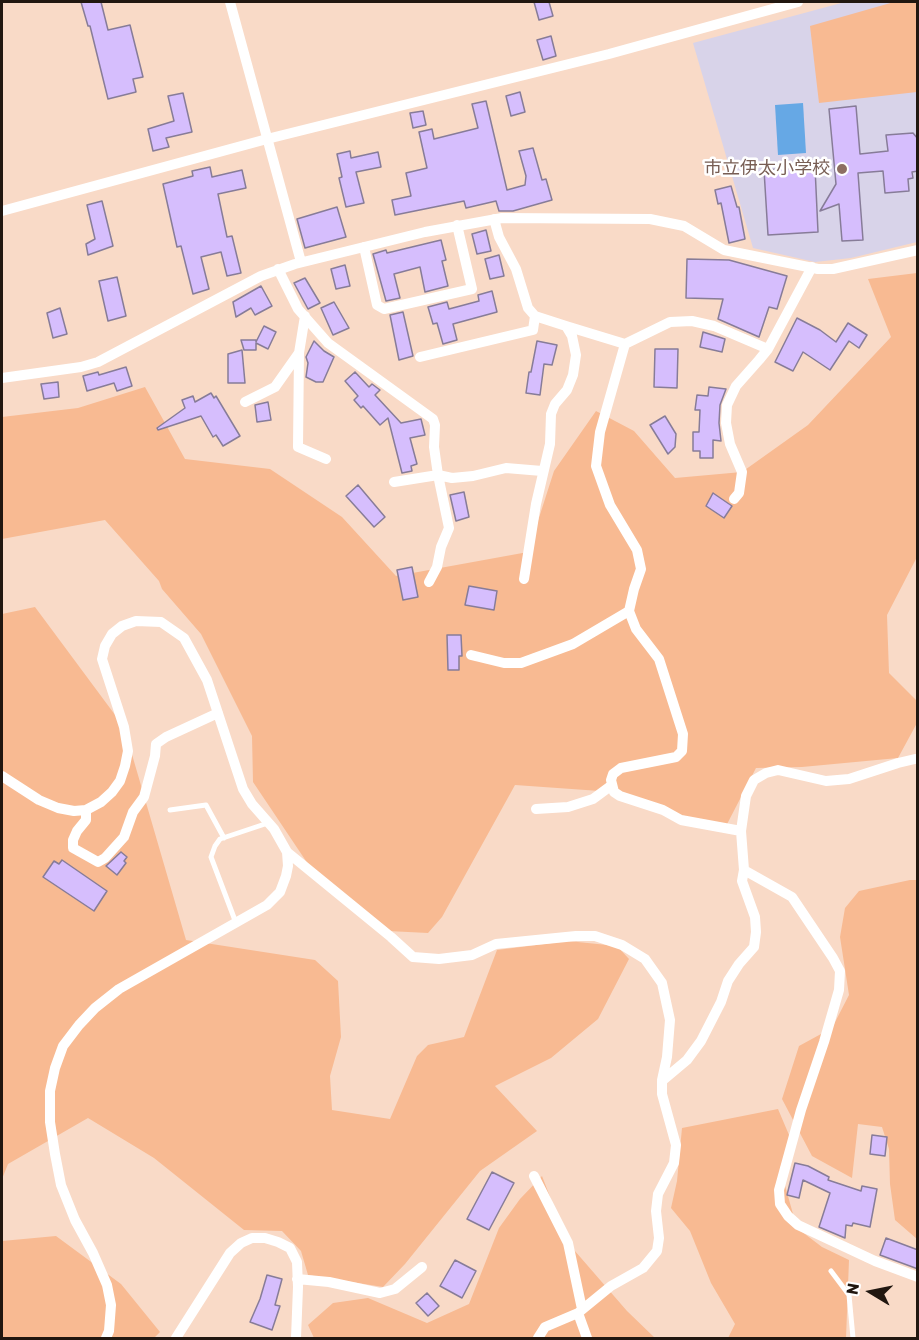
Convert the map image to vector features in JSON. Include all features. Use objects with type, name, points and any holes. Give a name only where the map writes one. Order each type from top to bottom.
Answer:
[{"type":"street","points":[[230,2],[301,262]]},
{"type":"street","points":[[2,211],[267,139],[609,54],[798,2]]},
{"type":"street","points":[[494,219],[499,237],[516,269],[528,308],[535,316],[625,344],[669,322],[692,321],[714,326],[768,349]]},
{"type":"street","points":[[2,378],[81,367],[98,362],[278,269],[458,225],[494,219],[650,219],[684,226],[724,250],[833,269],[918,250]]},
{"type":"street","points":[[364,247],[378,305],[384,309],[472,289],[458,225]]},
{"type":"street","points":[[734,499],[739,493],[742,472],[730,444],[726,423],[727,405],[736,386],[768,349],[812,267]]},
{"type":"street","points":[[278,269],[298,309],[328,343],[433,419],[438,475],[449,528],[437,567],[429,582]]},
{"type":"street","points":[[305,316],[299,352],[298,447],[326,459]]},
{"type":"street","points":[[420,357],[533,330],[535,316]]},
{"type":"street","points":[[524,579],[542,471],[550,444],[551,414],[555,404],[567,390],[573,375],[576,355],[572,336],[566,326]]},
{"type":"street","points":[[625,344],[600,432],[596,466],[610,505],[637,550],[642,569],[629,611],[636,629],[659,659],[682,734],[682,751],[676,757],[621,768],[613,774],[612,785],[614,792],[620,796],[663,810],[681,820],[741,831]]},
{"type":"street","points":[[245,402],[275,387],[299,352]]},
{"type":"street","points":[[394,482],[438,475],[452,478],[473,476],[506,468],[542,471]]},
{"type":"street","points":[[471,655],[504,663],[521,663],[573,644],[629,611]]},
{"type":"street","points":[[2,776],[39,800],[58,808],[86,810],[101,802],[112,792],[120,781],[128,751],[124,727],[102,659],[105,646],[112,634],[122,626],[136,621],[161,622],[184,638],[207,680],[243,789],[252,804],[280,838],[287,852],[288,866],[280,892],[267,905],[120,989],[95,1008],[78,1024],[63,1046],[54,1068],[50,1091],[50,1122],[55,1154],[61,1185],[75,1220],[107,1285],[111,1305],[109,1331],[106,1338]]},
{"type":"street","points":[[86,810],[86,820],[77,831],[73,840],[73,848],[98,862],[105,858],[124,837],[133,812],[144,798],[156,744],[218,713]]},
{"type":"street","points":[[662,1081],[687,1060],[701,1041],[721,1002],[728,981],[754,947],[755,917],[742,881],[744,870],[741,831],[747,796],[754,780],[766,773],[778,770],[826,782],[849,779],[915,759]]},
{"type":"street","points":[[536,809],[568,807],[593,799],[612,785]]},
{"type":"street","points":[[287,852],[413,957],[439,959],[472,955],[496,944],[595,936],[622,945],[645,959],[662,983],[669,1020],[662,1094],[676,1145],[674,1163],[658,1194],[657,1251],[642,1268],[611,1286],[580,1311],[545,1327],[538,1338]]},
{"type":"street","points":[[744,870],[792,897],[840,971],[839,990],[801,1110],[780,1190],[780,1204],[798,1225],[865,1257],[918,1276]]},
{"type":"street","points":[[534,1176],[568,1243],[587,1338]]},
{"type":"street","points":[[176,1338],[230,1253],[241,1243],[252,1238],[265,1238],[279,1242],[290,1248],[297,1262],[296,1338]]},
{"type":"street","points":[[297,1279],[329,1282],[380,1293],[395,1289],[422,1266]]},
{"type":"lane","points":[[170,810],[206,805],[224,838]]},
{"type":"lane","points":[[236,923],[212,857],[215,846],[224,838],[268,823]]},
{"type":"lane","points":[[831,1271],[849,1296],[853,1338]]},
{"type":"shaded area","points":[[845,2],[917,2],[917,242],[851,258],[815,262],[753,248],[693,43]]},
{"type":"shaded area","points":[[894,2],[917,2],[917,92],[819,103],[810,26]]},
{"type":"shaded area","points":[[917,273],[917,557],[887,615],[889,673],[917,701],[917,723],[898,758],[802,767],[756,768],[724,830],[614,792],[515,785],[442,917],[428,933],[388,931],[310,867],[253,782],[252,736],[201,634],[162,589],[159,581],[105,520],[2,539],[2,417],[78,408],[145,387],[185,459],[270,469],[342,517],[396,576],[528,552],[554,471],[596,411],[634,431],[675,478],[742,472],[808,425],[891,337],[868,279]]},
{"type":"shaded area","points":[[35,607],[124,727],[186,940],[315,960],[338,981],[341,1037],[330,1076],[332,1110],[390,1119],[417,1056],[428,1045],[464,1037],[497,950],[568,941],[617,946],[629,959],[598,1019],[551,1058],[495,1086],[537,1131],[480,1171],[405,1264],[383,1287],[308,1275],[301,1251],[282,1231],[244,1230],[154,1158],[88,1118],[8,1164],[2,1179],[2,614]]},
{"type":"shaded area","points":[[917,880],[917,1239],[895,1220],[890,1184],[889,1149],[882,1127],[858,1124],[852,1178],[812,1156],[782,1099],[799,1046],[832,1028],[849,995],[840,937],[845,908],[859,891]]},
{"type":"shaded area","points":[[778,1109],[792,1142],[780,1168],[797,1228],[822,1247],[849,1260],[846,1338],[728,1338],[735,1324],[711,1283],[690,1231],[671,1208],[677,1181],[682,1128]]},
{"type":"shaded area","points":[[542,1176],[568,1243],[627,1311],[655,1338],[314,1338],[308,1325],[333,1303],[368,1298],[427,1323],[469,1304],[499,1228],[520,1199]]},
{"type":"shaded area","points":[[56,1236],[121,1284],[160,1332],[154,1338],[2,1338],[2,1241]]},
{"type":"water","points":[[803,103],[806,153],[778,155],[775,105]]},
{"type":"building","points":[[81,2],[101,2],[108,30],[130,25],[143,77],[133,79],[136,92],[108,99],[90,26],[88,26]]},
{"type":"building","points":[[534,2],[549,2],[553,16],[539,20]]},
{"type":"building","points":[[551,36],[556,56],[543,60],[537,40]]},
{"type":"building","points":[[520,92],[525,112],[511,116],[506,96]]},
{"type":"building","points":[[183,93],[192,132],[166,138],[169,147],[153,151],[148,129],[174,121],[168,96]]},
{"type":"building","points":[[486,101],[507,190],[525,185],[526,176],[519,151],[533,148],[542,180],[546,179],[552,200],[513,211],[499,211],[496,201],[466,208],[464,201],[395,215],[392,200],[411,196],[406,173],[427,168],[419,132],[432,129],[434,139],[478,128],[472,104]]},
{"type":"building","points":[[856,106],[860,154],[888,151],[886,135],[913,133],[918,139],[918,171],[912,172],[913,178],[908,179],[909,191],[885,193],[883,171],[858,173],[863,240],[842,241],[839,204],[820,211],[836,184],[829,109]]},
{"type":"building","points":[[423,111],[426,125],[413,128],[410,113]]},
{"type":"building","points":[[350,151],[351,158],[378,152],[381,167],[356,172],[364,203],[346,207],[339,178],[342,177],[337,154]]},
{"type":"building","points":[[210,167],[212,177],[242,170],[246,188],[218,194],[227,237],[232,236],[241,273],[227,276],[221,252],[201,257],[209,289],[193,294],[181,246],[177,247],[163,184],[193,176],[192,171]]},
{"type":"building","points":[[815,167],[818,232],[768,235],[764,170]]},
{"type":"building","points":[[731,186],[737,207],[739,207],[745,239],[729,243],[721,203],[718,204],[715,190]]},
{"type":"building","points":[[102,201],[113,246],[88,255],[86,244],[95,239],[87,205]]},
{"type":"building","points":[[337,207],[346,237],[305,248],[297,219]]},
{"type":"building","points":[[486,230],[491,251],[477,254],[472,234]]},
{"type":"building","points":[[441,240],[446,260],[442,261],[448,286],[425,292],[420,267],[394,274],[400,298],[386,301],[373,254],[386,250],[387,253]]},
{"type":"building","points":[[499,255],[504,276],[490,279],[485,259]]},
{"type":"building","points":[[687,259],[729,260],[787,276],[777,309],[769,307],[759,337],[718,319],[723,299],[686,298]]},
{"type":"building","points":[[345,265],[350,286],[336,289],[331,269]]},
{"type":"building","points":[[117,277],[126,316],[108,321],[99,281]]},
{"type":"building","points":[[305,278],[320,303],[308,309],[294,283]]},
{"type":"building","points":[[261,286],[272,306],[255,315],[251,308],[236,317],[233,302]]},
{"type":"building","points":[[492,291],[497,312],[453,324],[457,340],[443,344],[437,323],[433,324],[428,307],[447,302],[449,309],[479,301],[478,295]]},
{"type":"building","points":[[334,302],[349,328],[333,335],[321,308]]},
{"type":"building","points":[[60,308],[67,334],[53,338],[47,313]]},
{"type":"building","points":[[403,312],[413,356],[399,360],[390,315]]},
{"type":"building","points":[[797,318],[820,330],[836,342],[848,323],[867,335],[859,348],[849,341],[830,370],[803,352],[793,371],[775,362]]},
{"type":"building","points":[[264,326],[276,332],[268,349],[256,343],[256,350],[244,350],[241,340],[256,340],[256,342]]},
{"type":"building","points":[[703,332],[725,339],[722,352],[700,347]]},
{"type":"building","points":[[314,341],[334,357],[323,382],[316,382],[306,377],[308,363],[306,357]]},
{"type":"building","points":[[537,341],[557,345],[552,365],[544,364],[540,395],[526,393]]},
{"type":"building","points":[[655,349],[678,349],[677,388],[654,387]]},
{"type":"building","points":[[242,350],[245,383],[228,383],[228,354]]},
{"type":"building","points":[[126,367],[132,386],[117,391],[114,383],[87,391],[83,376],[98,372],[99,375]]},
{"type":"building","points":[[355,372],[369,387],[372,384],[380,390],[375,395],[401,423],[421,419],[425,435],[410,438],[417,464],[411,466],[412,471],[402,473],[388,418],[380,425],[363,406],[361,408],[354,400],[358,396],[345,381]]},
{"type":"building","points":[[58,382],[59,397],[44,399],[41,384]]},
{"type":"building","points":[[709,387],[726,389],[720,405],[721,441],[713,440],[713,458],[700,458],[700,451],[693,451],[693,432],[699,432],[700,410],[695,410],[697,395],[708,396]]},
{"type":"building","points":[[211,393],[214,398],[216,396],[240,436],[223,446],[216,435],[213,437],[201,416],[158,430],[157,428],[185,408],[182,400],[193,396],[195,402]]},
{"type":"building","points":[[268,402],[271,420],[257,422],[255,405]]},
{"type":"building","points":[[665,416],[676,434],[675,447],[668,454],[650,425]]},
{"type":"building","points":[[358,485],[385,517],[374,527],[346,496]]},
{"type":"building","points":[[464,492],[469,517],[456,521],[450,495]]},
{"type":"building","points":[[713,493],[732,506],[724,518],[706,506]]},
{"type":"building","points":[[412,567],[418,597],[403,600],[397,570]]},
{"type":"building","points":[[469,586],[497,591],[494,610],[465,605]]},
{"type":"building","points":[[447,635],[461,635],[462,656],[459,656],[459,670],[448,670]]},
{"type":"building","points":[[121,852],[127,857],[124,861],[126,863],[117,875],[106,866]]},
{"type":"building","points":[[62,860],[107,891],[94,911],[43,877],[54,861],[59,864]]},
{"type":"building","points":[[872,1135],[887,1137],[885,1156],[870,1154]]},
{"type":"building","points":[[795,1163],[808,1166],[829,1177],[828,1180],[861,1191],[862,1186],[877,1189],[870,1227],[853,1223],[852,1226],[846,1225],[845,1238],[819,1227],[830,1193],[803,1180],[799,1198],[787,1195]]},
{"type":"building","points":[[492,1172],[514,1183],[489,1230],[467,1219]]},
{"type":"building","points":[[886,1238],[918,1250],[918,1269],[880,1255]]},
{"type":"building","points":[[455,1260],[476,1271],[462,1298],[440,1286]]},
{"type":"building","points":[[267,1275],[282,1279],[275,1305],[280,1306],[272,1330],[250,1322]]},
{"type":"building","points":[[427,1293],[439,1306],[428,1316],[416,1303]]},
{"type":"place","name":"市立伊太小学校","points":[[842,169]]}]
